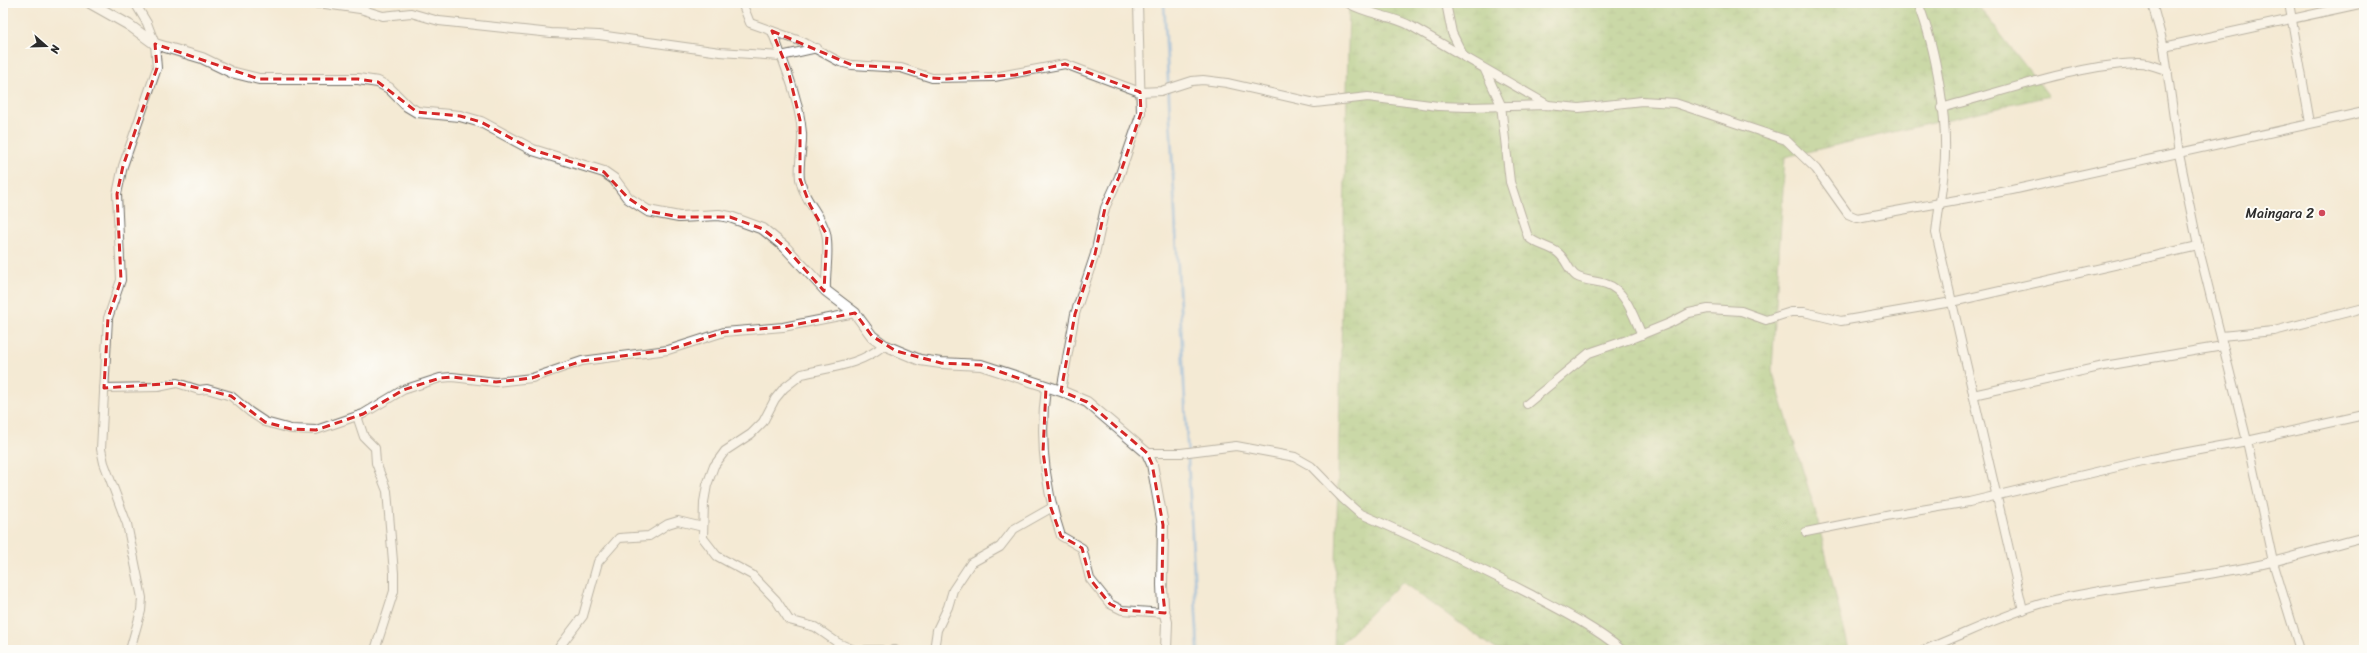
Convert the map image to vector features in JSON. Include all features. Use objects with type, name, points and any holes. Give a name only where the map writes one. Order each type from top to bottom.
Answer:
[{"type":"street","points":[[90,3],[129,25],[155,44],[202,58],[231,72],[259,79],[358,79],[378,82],[389,88],[407,106],[417,112],[460,116],[481,122],[534,150],[604,172],[614,179],[628,198],[648,211],[679,217],[725,216],[763,229],[785,247],[826,291],[855,314],[872,336],[884,345],[920,360],[941,363],[981,365],[1046,388],[1061,391],[1087,402],[1147,453],[1152,464],[1163,525],[1162,585],[1167,622],[1166,650]]},
{"type":"street","points":[[130,650],[141,611],[142,598],[127,524],[104,463],[101,449],[108,318],[121,280],[117,194],[123,166],[157,68],[155,44],[147,23],[135,3]]},
{"type":"street","points":[[295,3],[355,8],[383,16],[411,13],[439,21],[545,33],[605,36],[720,52],[781,56],[817,48]]},
{"type":"street","points":[[742,3],[750,23],[817,48],[840,62],[863,66],[901,68],[940,79],[994,77],[1065,64],[1140,92],[1161,91],[1192,81],[1203,80],[1227,83],[1315,103],[1368,97],[1438,106],[1548,105],[1579,108],[1642,101],[1675,103],[1777,136],[1795,148],[1808,160],[1852,218],[2012,190],[2364,112]]},
{"type":"street","points":[[1061,391],[1075,314],[1095,254],[1105,208],[1119,177],[1141,113],[1141,57],[1138,3]]},
{"type":"street","points":[[1348,3],[1370,13],[1399,20],[1485,70],[1519,87],[1548,105]]},
{"type":"street","points":[[1446,3],[1452,33],[1465,57]]},
{"type":"street","points":[[1918,3],[1939,84],[1945,135],[1944,170],[1938,202],[1936,234],[2023,610]]},
{"type":"street","points":[[2152,3],[2164,48],[2178,154],[2198,246],[2247,442],[2274,562],[2300,650]]},
{"type":"street","points":[[2289,3],[2310,123]]},
{"type":"street","points":[[2164,48],[2364,3]]},
{"type":"street","points":[[772,31],[792,82],[802,133],[800,179],[810,205],[824,226],[827,235],[826,291]]},
{"type":"street","points":[[1941,108],[2086,71],[2136,63],[2149,64],[2168,71]]},
{"type":"street","points":[[1485,70],[1500,106],[1510,182],[1528,237],[1534,242],[1556,251],[1577,276],[1609,284],[1616,289],[1624,298],[1642,335]]},
{"type":"street","points":[[1527,404],[1589,352],[1642,335],[1690,313],[1708,309],[1741,311],[1766,320],[1791,312],[1804,312],[1841,321],[1952,302],[2198,246]]},
{"type":"street","points":[[2221,336],[2274,331],[2364,308]]},
{"type":"street","points":[[104,388],[158,387],[177,383],[199,390],[207,389],[222,393],[236,399],[258,418],[291,429],[322,429],[374,409],[403,390],[440,378],[452,377],[496,382],[532,378],[582,361],[668,350],[724,332],[799,325],[855,314]]},
{"type":"street","points":[[854,650],[849,649],[815,627],[789,620],[776,600],[752,575],[717,556],[707,546],[703,538],[703,527],[707,485],[714,466],[725,451],[751,434],[763,422],[775,399],[784,388],[802,374],[862,360],[884,345]]},
{"type":"street","points":[[1974,395],[2159,356],[2223,346]]},
{"type":"street","points":[[1046,388],[1043,452],[1051,508],[1061,536],[1082,548],[1090,580],[1110,604],[1122,610],[1165,613]]},
{"type":"street","points":[[1806,532],[1891,514],[1968,502],[2152,459],[2247,442],[2364,415]]},
{"type":"street","points":[[357,416],[364,438],[375,448],[376,463],[384,481],[394,573],[394,592],[375,650]]},
{"type":"street","points":[[1147,453],[1181,453],[1236,446],[1295,457],[1311,466],[1359,513],[1481,569],[1533,596],[1600,631],[1622,650]]},
{"type":"street","points":[[934,650],[937,630],[948,607],[953,590],[971,563],[1000,547],[1014,529],[1051,508]]},
{"type":"street","points":[[557,650],[583,616],[598,562],[619,538],[649,536],[668,524],[678,521],[703,527]]},
{"type":"street","points":[[1924,650],[1977,626],[2048,602],[2149,582],[2227,571],[2274,562],[2364,537]]},
{"type":"street","points":[[866,650],[881,650]]},
{"type":"highlighted area","points":[[772,31],[852,65],[901,68],[932,78],[947,79],[1015,75],[1065,64],[1140,92],[1141,113],[1119,177],[1105,208],[1095,254],[1075,314],[1061,391],[1087,402],[1147,453],[1152,464],[1163,525],[1162,585],[1165,613],[1122,610],[1110,604],[1090,579],[1082,548],[1061,536],[1051,508],[1043,452],[1046,388],[981,365],[941,363],[896,351],[872,336],[855,313],[783,327],[724,332],[668,350],[582,361],[532,378],[496,382],[452,377],[440,378],[403,390],[363,414],[316,430],[291,429],[265,422],[231,396],[177,383],[104,388],[108,318],[121,280],[117,194],[123,166],[157,68],[155,44],[259,79],[358,79],[378,82],[417,112],[460,116],[481,122],[533,150],[604,172],[628,198],[648,211],[679,217],[730,217],[763,229],[785,247],[824,291],[827,235],[810,205],[800,179],[800,120],[788,70]]},
{"type":"green space","points":[[1349,3],[1976,3],[2049,96],[1785,157],[1772,370],[1815,510],[1849,650],[1497,650],[1402,582],[1334,650]]},
{"type":"waterway","points":[[1164,3],[1198,650]]},
{"type":"place","name":"Maingara 2","points":[[2322,213]]}]
